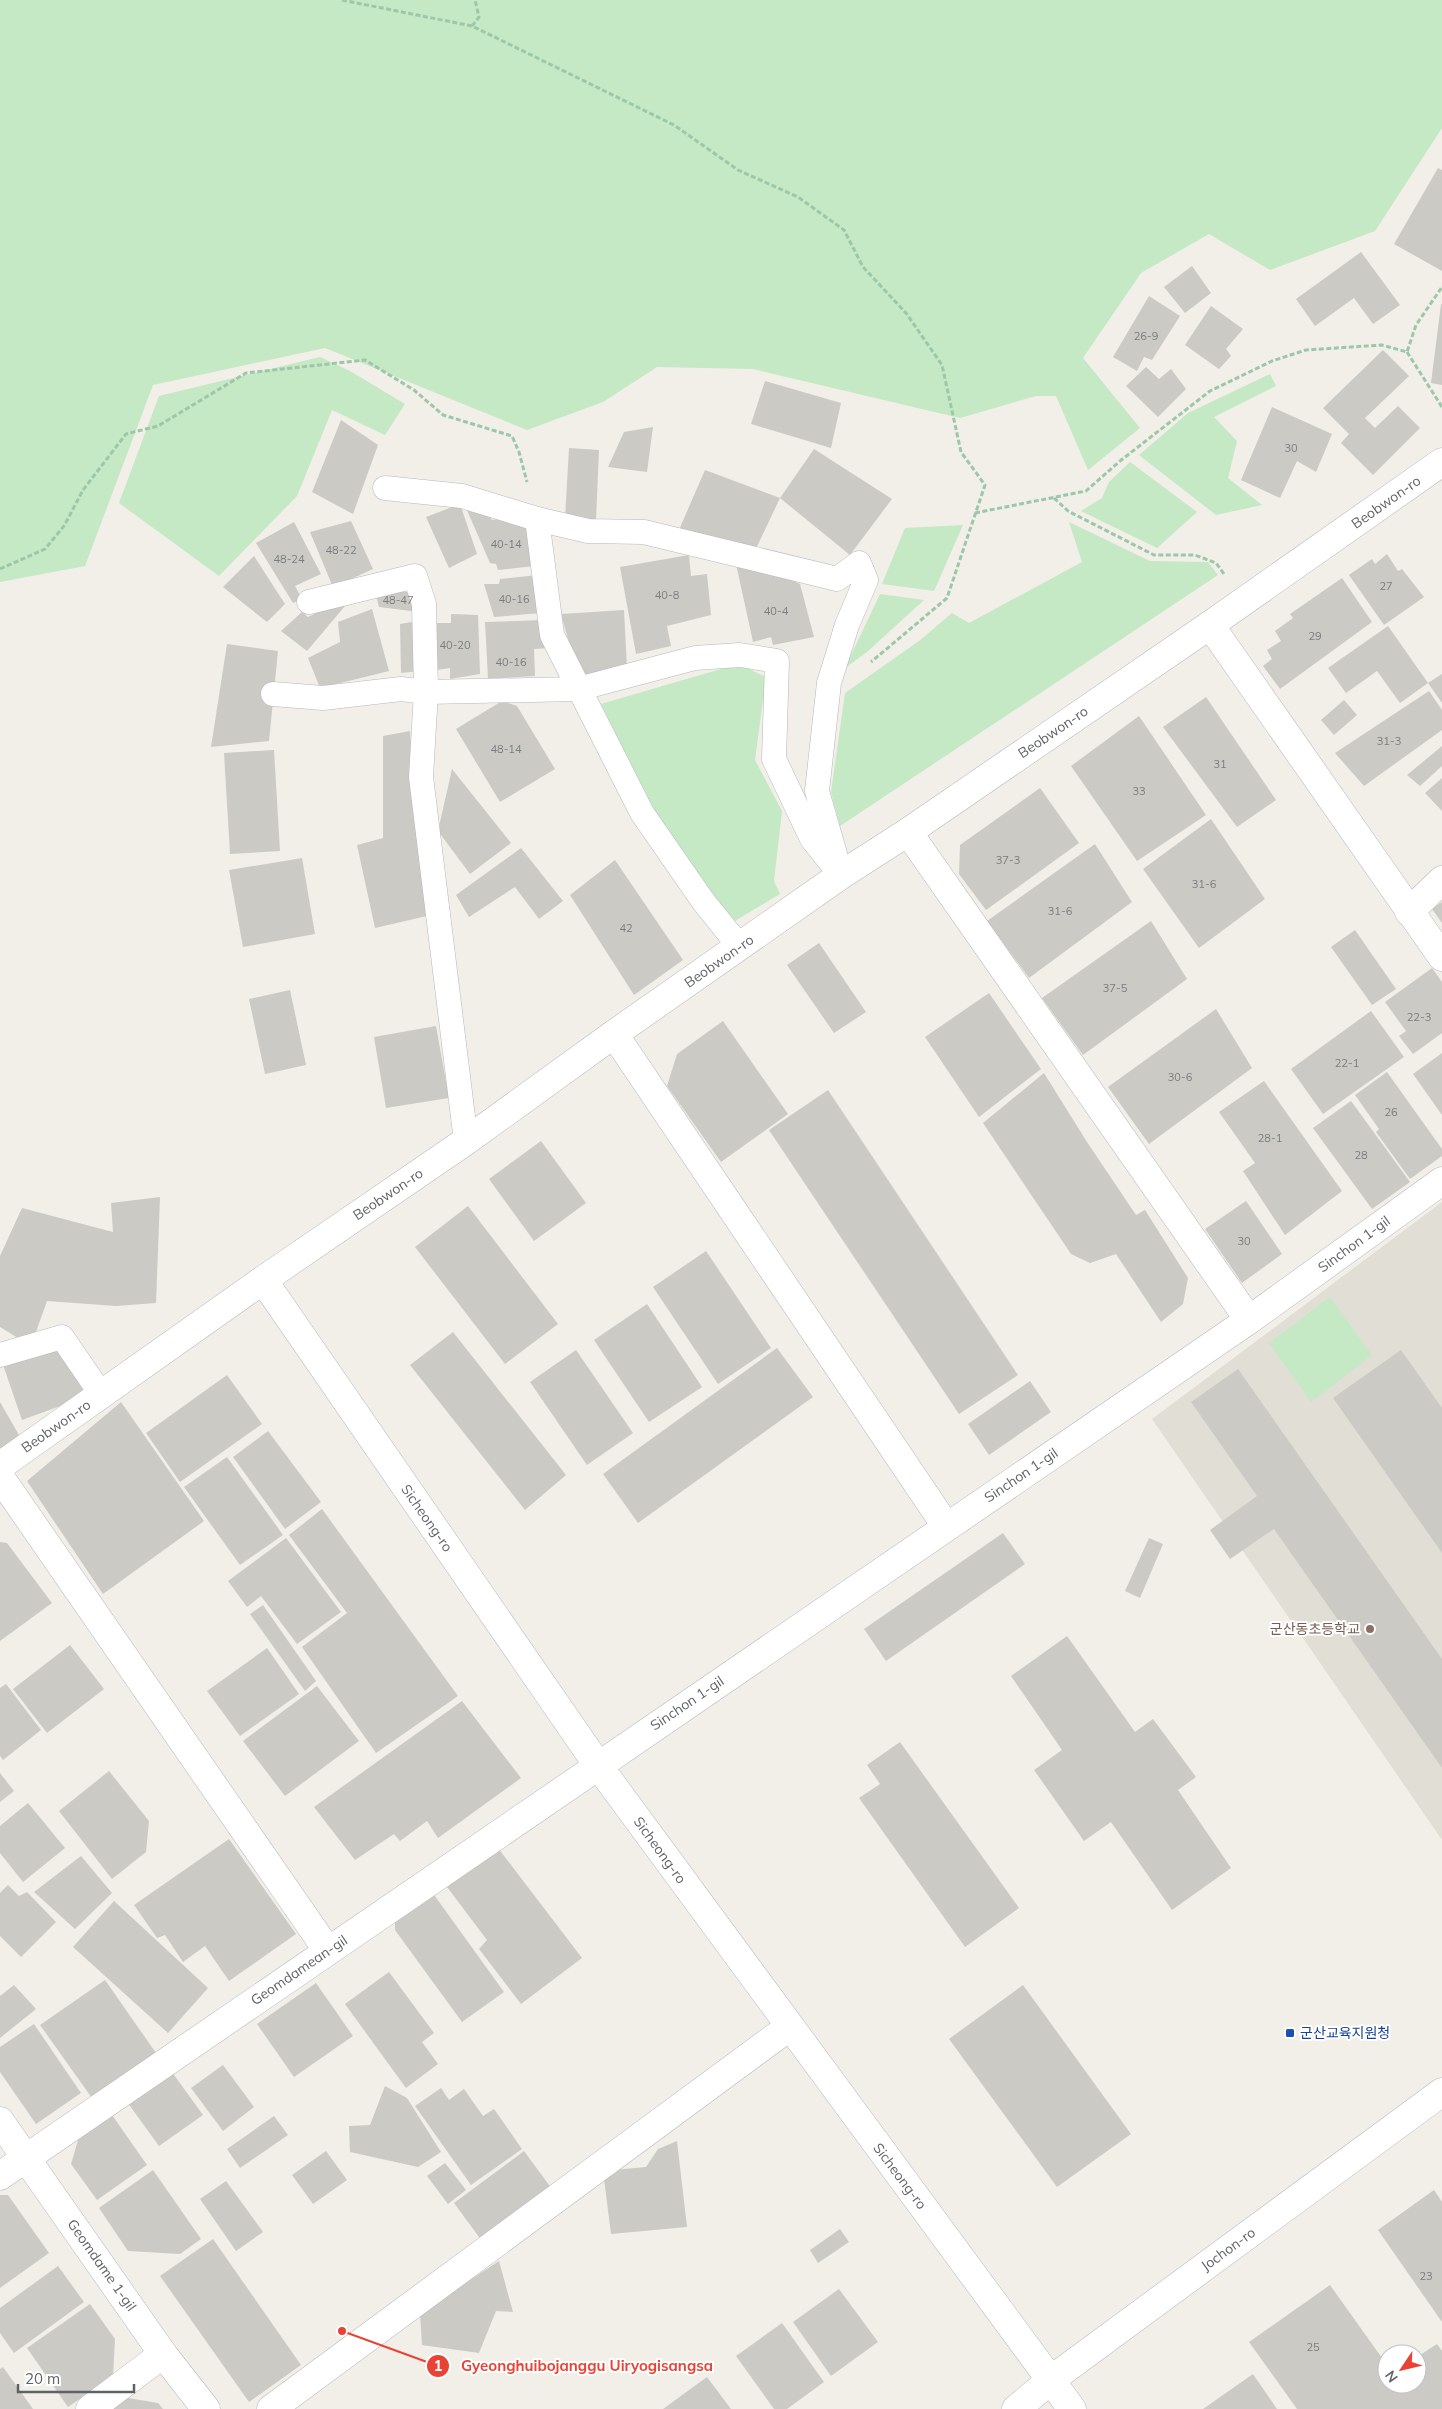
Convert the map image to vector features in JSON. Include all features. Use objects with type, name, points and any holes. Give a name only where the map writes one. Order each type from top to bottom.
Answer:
[{"type":"street","name":"Beobwon-ro","points":[[0,1466],[263,1280],[466,1141],[614,1034],[842,874],[908,832],[1210,625],[1442,462]]},
{"type":"street","points":[[1210,625],[1442,957]]},
{"type":"street","points":[[908,832],[1249,1320]]},
{"type":"street","points":[[1409,912],[1442,880]]},
{"type":"street","points":[[614,1034],[946,1526]]},
{"type":"street","name":"Sinchon 1-gil","points":[[598,1764],[1249,1320],[1442,1181]]},
{"type":"street","name":"Sicheong-ro","points":[[263,1280],[598,1764],[789,2027],[1052,2379],[1072,2409]]},
{"type":"street","points":[[0,1477],[328,1951]]},
{"type":"street","name":"Geomdamean-gil","points":[[0,2176],[26,2156],[328,1951],[598,1764]]},
{"type":"street","points":[[271,2409],[789,2027]]},
{"type":"street","name":"Jochon-ro","points":[[1016,2409],[1052,2379],[1442,2092]]},
{"type":"street","name":"Geomdame 1-gil","points":[[0,2121],[164,2354],[206,2409]]},
{"type":"street","points":[[90,2409],[164,2354]]},
{"type":"lane","points":[[385,488],[462,496],[536,519],[588,530],[644,532],[837,579],[859,563],[866,580],[847,625],[829,683],[817,791],[842,874]]},
{"type":"lane","points":[[536,519],[552,635],[642,813],[704,901],[740,947]]},
{"type":"lane","points":[[309,602],[415,576],[424,604],[426,692],[421,777],[466,1141]]},
{"type":"lane","points":[[273,694],[323,698],[401,689],[426,692],[578,689],[695,658],[740,655],[777,661],[774,758],[812,839],[842,874]]},
{"type":"lane","points":[[0,1355],[62,1337],[101,1394]]},
{"type":"path","points":[[342,0],[472,26],[674,125],[738,170],[798,197],[844,230],[863,267],[906,313],[942,365],[961,452],[985,485],[948,598],[860,671],[829,683]]},
{"type":"path","points":[[472,26],[479,17],[476,0]]},
{"type":"path","points":[[1407,352],[1416,325],[1442,287]]},
{"type":"path","points":[[976,513],[1086,491],[1120,461],[1210,391],[1272,361],[1306,350],[1382,345],[1407,352],[1442,407]]},
{"type":"path","points":[[0,569],[45,549],[64,526],[83,490],[126,434],[158,426],[246,373],[365,360],[414,390],[443,416],[512,436],[519,452],[536,519]]},
{"type":"path","points":[[1053,497],[1068,512],[1154,555],[1195,555],[1216,562],[1244,601]]},
{"type":"shaded area","name":"군산동초등학교","points":[[1442,1202],[1442,1840],[1152,1419]]},
{"type":"green space","points":[[0,0],[1442,0],[1442,128],[1375,231],[1270,270],[1209,234],[1141,273],[1083,358],[1140,428],[1088,470],[1056,396],[1036,396],[960,418],[753,369],[657,367],[603,402],[527,430],[325,348],[153,385],[85,566],[0,582]]},
{"type":"green space","points":[[320,357],[350,371],[405,404],[385,435],[332,410],[297,496],[219,576],[119,503],[159,396]]},
{"type":"green space","points":[[1270,374],[1276,386],[1214,417],[1237,441],[1228,478],[1262,505],[1216,515],[1139,455],[1188,413]]},
{"type":"green space","points":[[1130,462],[1197,512],[1157,548],[1081,511],[1102,498],[1109,482]]},
{"type":"green space","points":[[1069,522],[1150,561],[1208,562],[1218,575],[840,826],[831,792],[845,693],[919,641],[952,613],[969,623],[1082,562]]},
{"type":"green space","points":[[963,525],[934,591],[882,584],[905,528]]},
{"type":"green space","points":[[880,594],[924,600],[867,652],[845,668]]},
{"type":"green space","points":[[738,664],[766,677],[755,760],[782,811],[774,881],[780,894],[733,922],[665,831],[601,704]]},
{"type":"green space","points":[[1330,1297],[1372,1355],[1311,1402],[1269,1343]]},
{"type":"building","points":[[1438,168],[1442,170],[1442,271],[1394,244]]},
{"type":"building","points":[[1361,252],[1400,305],[1373,324],[1354,298],[1315,326],[1296,299]]},
{"type":"building","points":[[1192,266],[1211,293],[1185,313],[1164,287]]},
{"type":"building","points":[[1149,296],[1180,316],[1152,360],[1144,357],[1137,371],[1113,357]]},
{"type":"building","points":[[1442,304],[1442,385],[1431,383]]},
{"type":"building","points":[[1211,306],[1243,329],[1226,349],[1231,356],[1219,369],[1185,345]]},
{"type":"building","points":[[1383,350],[1409,376],[1365,418],[1375,428],[1398,406],[1420,428],[1373,475],[1341,443],[1349,434],[1323,408]]},
{"type":"building","points":[[1146,367],[1159,379],[1171,369],[1186,389],[1158,417],[1126,386]]},
{"type":"building","points":[[765,381],[841,403],[831,448],[751,424]]},
{"type":"building","points":[[1272,407],[1332,434],[1316,472],[1297,461],[1280,498],[1241,480]]},
{"type":"building","points":[[341,420],[378,445],[353,514],[312,492]]},
{"type":"building","points":[[653,427],[647,472],[608,467],[624,432]]},
{"type":"building","points":[[569,448],[599,450],[596,520],[565,518]]},
{"type":"building","points":[[814,449],[892,499],[850,555],[780,498]]},
{"type":"building","points":[[705,470],[780,498],[754,553],[675,539]]},
{"type":"building","points":[[460,504],[477,554],[449,568],[426,517]]},
{"type":"building","points":[[466,508],[489,514],[492,520],[512,517],[527,523],[534,566],[498,570],[496,564],[490,563]]},
{"type":"building","points":[[351,521],[373,569],[349,580],[350,585],[335,592],[310,532]]},
{"type":"building","points":[[294,522],[321,574],[295,586],[302,599],[293,603],[256,543]]},
{"type":"building","points":[[1387,554],[1398,571],[1402,569],[1424,597],[1384,625],[1349,575],[1372,559],[1375,564]]},
{"type":"building","points":[[689,555],[691,576],[707,574],[711,615],[667,626],[671,646],[636,654],[620,567]]},
{"type":"building","points":[[254,556],[285,604],[267,622],[223,587]]},
{"type":"building","points":[[736,564],[770,570],[800,584],[814,637],[773,645],[771,637],[753,642]]},
{"type":"building","points":[[537,575],[541,613],[494,617],[484,584],[499,584],[500,579]]},
{"type":"building","points":[[1342,578],[1372,622],[1280,689],[1263,666],[1272,659],[1267,650],[1281,641],[1275,631],[1293,618],[1290,614]]},
{"type":"building","points":[[375,592],[418,592],[419,612],[379,607]]},
{"type":"building","points":[[340,601],[345,606],[307,651],[281,631],[302,612],[308,617]]},
{"type":"building","points":[[372,609],[389,671],[320,688],[308,658],[340,642],[338,622]]},
{"type":"building","points":[[624,610],[627,668],[579,679],[561,614]]},
{"type":"building","points":[[451,614],[478,615],[480,674],[450,679],[450,668],[430,671],[430,623],[451,623]]},
{"type":"building","points":[[543,620],[549,648],[534,649],[535,676],[488,679],[485,622]]},
{"type":"building","points":[[417,621],[421,671],[401,673],[400,624]]},
{"type":"building","points":[[1388,626],[1428,683],[1400,703],[1377,671],[1346,693],[1328,668]]},
{"type":"building","points":[[227,644],[278,651],[269,741],[211,747]]},
{"type":"building","points":[[1442,674],[1442,703],[1428,683]]},
{"type":"building","points":[[1429,691],[1442,710],[1442,730],[1364,786],[1335,753]]},
{"type":"building","points":[[1206,697],[1276,800],[1237,827],[1163,727]]},
{"type":"building","points":[[1344,700],[1357,715],[1334,735],[1321,720]]},
{"type":"building","points":[[502,701],[517,706],[555,769],[500,802],[456,729]]},
{"type":"building","points":[[1139,716],[1206,815],[1137,861],[1071,766]]},
{"type":"building","points":[[410,731],[416,830],[431,915],[375,928],[357,845],[383,838],[383,736]]},
{"type":"building","points":[[1442,746],[1442,766],[1420,786],[1407,775]]},
{"type":"building","points":[[274,750],[280,851],[230,854],[224,753]]},
{"type":"building","points":[[452,769],[511,843],[470,874],[438,831]]},
{"type":"building","points":[[1442,778],[1442,811],[1425,793]]},
{"type":"building","points":[[1040,788],[1079,843],[986,910],[959,874],[960,845]]},
{"type":"building","points":[[1211,819],[1265,899],[1199,948],[1143,869]]},
{"type":"building","points":[[1095,844],[1132,902],[1029,978],[987,921]]},
{"type":"building","points":[[521,848],[563,901],[539,919],[515,887],[469,917],[456,895]]},
{"type":"building","points":[[302,858],[315,934],[243,947],[229,870]]},
{"type":"building","points":[[615,860],[683,960],[634,995],[570,895]]},
{"type":"building","points":[[1442,902],[1442,923],[1432,909]]},
{"type":"building","points":[[1151,921],[1187,979],[1083,1055],[1042,998]]},
{"type":"building","points":[[1355,930],[1396,989],[1372,1005],[1331,947]]},
{"type":"building","points":[[819,943],[866,1012],[834,1033],[787,965]]},
{"type":"building","points":[[1432,968],[1442,982],[1442,1033],[1413,1054],[1399,1036],[1406,1031],[1385,1002]]},
{"type":"building","points":[[290,990],[306,1065],[265,1074],[249,999]]},
{"type":"building","points":[[989,993],[1041,1069],[979,1117],[925,1037]]},
{"type":"building","points":[[1216,1009],[1252,1068],[1149,1144],[1108,1087]]},
{"type":"building","points":[[1371,1011],[1404,1057],[1323,1114],[1291,1069]]},
{"type":"building","points":[[723,1021],[788,1114],[721,1162],[667,1086],[677,1054]]},
{"type":"building","points":[[436,1026],[449,1098],[386,1108],[374,1037]]},
{"type":"building","points":[[1442,1053],[1442,1115],[1413,1074]]},
{"type":"building","points":[[1387,1072],[1442,1149],[1442,1156],[1410,1179],[1376,1132],[1379,1129],[1355,1095]]},
{"type":"building","points":[[1044,1073],[1136,1215],[1145,1210],[1188,1278],[1183,1304],[1161,1322],[1116,1254],[1090,1263],[1071,1254],[983,1123]]},
{"type":"building","points":[[1264,1081],[1342,1191],[1285,1235],[1243,1171],[1255,1163],[1219,1112]]},
{"type":"building","points":[[828,1090],[1018,1375],[959,1414],[769,1130]]},
{"type":"building","points":[[1351,1101],[1410,1182],[1372,1209],[1313,1128]]},
{"type":"building","points":[[541,1141],[586,1203],[534,1241],[489,1179]]},
{"type":"building","points":[[160,1197],[156,1303],[116,1306],[47,1301],[31,1346],[0,1327],[0,1256],[22,1208],[113,1232],[111,1203]]},
{"type":"building","points":[[1246,1201],[1282,1254],[1242,1283],[1205,1229]]},
{"type":"building","points":[[468,1206],[558,1324],[505,1364],[415,1247]]},
{"type":"building","points":[[706,1251],[771,1348],[718,1384],[653,1287]]},
{"type":"building","points":[[647,1304],[702,1387],[649,1422],[594,1340]]},
{"type":"building","points":[[453,1332],[566,1475],[525,1510],[410,1365]]},
{"type":"building","points":[[63,1340],[90,1395],[22,1420],[1,1359]]},
{"type":"building","points":[[777,1348],[813,1397],[638,1523],[603,1474]]},
{"type":"building","points":[[576,1350],[633,1433],[587,1465],[530,1382]]},
{"type":"building","points":[[1401,1350],[1442,1408],[1442,1553],[1333,1398]]},
{"type":"building","points":[[1238,1369],[1442,1659],[1442,1768],[1274,1529],[1230,1559],[1210,1530],[1257,1496],[1191,1402]]},
{"type":"building","points":[[227,1375],[262,1424],[180,1482],[146,1433]]},
{"type":"building","points":[[1030,1381],[1051,1412],[989,1455],[968,1424]]},
{"type":"building","points":[[0,1402],[23,1442],[0,1458]]},
{"type":"building","points":[[121,1402],[204,1521],[103,1594],[27,1481]]},
{"type":"building","points":[[268,1431],[321,1502],[285,1529],[233,1457]]},
{"type":"building","points":[[227,1457],[283,1535],[240,1565],[184,1487]]},
{"type":"building","points":[[322,1509],[458,1696],[376,1753],[302,1647],[347,1613],[289,1535]]},
{"type":"building","points":[[1003,1533],[1025,1564],[886,1661],[864,1629]]},
{"type":"building","points":[[286,1538],[341,1612],[297,1644],[261,1596],[247,1607],[228,1581]]},
{"type":"building","points":[[1149,1538],[1163,1544],[1140,1598],[1125,1591]]},
{"type":"building","points":[[0,1542],[7,1543],[52,1603],[0,1641]]},
{"type":"building","points":[[263,1605],[316,1681],[305,1691],[250,1614]]},
{"type":"building","points":[[1067,1636],[1135,1732],[1153,1719],[1196,1777],[1178,1790],[1231,1868],[1172,1910],[1111,1822],[1084,1841],[1034,1770],[1062,1750],[1011,1676]]},
{"type":"building","points":[[70,1645],[104,1689],[47,1733],[13,1689]]},
{"type":"building","points":[[267,1648],[299,1694],[240,1736],[207,1691]]},
{"type":"building","points":[[6,1684],[41,1730],[3,1760],[0,1756],[0,1688]]},
{"type":"building","points":[[317,1686],[359,1741],[285,1796],[243,1741]]},
{"type":"building","points":[[462,1701],[521,1778],[438,1838],[427,1821],[400,1841],[394,1834],[355,1860],[314,1807]]},
{"type":"building","points":[[900,1742],[1019,1908],[965,1947],[859,1798],[880,1784],[867,1765]]},
{"type":"building","points":[[109,1771],[149,1821],[146,1852],[112,1879],[59,1811]]},
{"type":"building","points":[[0,1773],[14,1791],[0,1802]]},
{"type":"building","points":[[28,1803],[65,1848],[23,1882],[0,1853],[0,1826]]},
{"type":"building","points":[[229,1839],[296,1934],[229,1981],[205,1946],[183,1962],[165,1935],[157,1938],[134,1905]]},
{"type":"building","points":[[498,1848],[582,1958],[521,2004],[479,1949],[487,1940],[447,1887]]},
{"type":"building","points":[[81,1856],[112,1893],[75,1929],[34,1892]]},
{"type":"building","points":[[8,1885],[19,1896],[27,1892],[56,1922],[21,1957],[0,1936],[0,1893]]},
{"type":"building","points":[[432,1892],[504,1992],[462,2022],[395,1930],[395,1919]]},
{"type":"building","points":[[114,1901],[208,1988],[168,2033],[73,1947]]},
{"type":"building","points":[[389,1972],[434,2033],[422,2042],[438,2064],[406,2088],[345,2004]]},
{"type":"building","points":[[105,1980],[156,2053],[92,2098],[40,2025]]},
{"type":"building","points":[[316,1983],[353,2036],[294,2077],[257,2024]]},
{"type":"building","points":[[14,1985],[36,2009],[0,2038],[0,1996]]},
{"type":"building","points":[[1023,1985],[1131,2134],[1057,2187],[949,2039]]},
{"type":"building","points":[[34,2024],[81,2093],[36,2124],[0,2072],[0,2047]]},
{"type":"building","points":[[223,2065],[254,2107],[223,2131],[191,2088]]},
{"type":"building","points":[[169,2068],[203,2115],[159,2146],[125,2099]]},
{"type":"building","points":[[385,2086],[407,2098],[441,2152],[418,2167],[350,2152],[349,2126],[370,2125]]},
{"type":"building","points":[[441,2088],[449,2100],[464,2089],[483,2116],[494,2109],[522,2149],[471,2185],[415,2106]]},
{"type":"building","points":[[112,2115],[147,2165],[97,2200],[71,2164],[79,2137]]},
{"type":"building","points":[[274,2116],[288,2135],[240,2168],[227,2149]]},
{"type":"building","points":[[677,2141],[687,2227],[611,2234],[603,2171],[646,2167],[658,2149]]},
{"type":"building","points":[[326,2151],[347,2180],[313,2204],[292,2175]]},
{"type":"building","points":[[524,2151],[552,2189],[482,2241],[454,2203]]},
{"type":"building","points":[[445,2163],[466,2190],[448,2204],[427,2176]]},
{"type":"building","points":[[153,2170],[201,2239],[180,2254],[128,2251],[99,2208]]},
{"type":"building","points":[[226,2181],[263,2232],[236,2251],[200,2199]]},
{"type":"building","points":[[1434,2190],[1442,2202],[1442,2322],[1378,2230]]},
{"type":"building","points":[[0,2195],[8,2195],[49,2253],[0,2288]]},
{"type":"building","points":[[840,2229],[849,2242],[818,2263],[810,2250]]},
{"type":"building","points":[[213,2239],[301,2365],[249,2402],[160,2276]]},
{"type":"building","points":[[499,2261],[513,2312],[496,2311],[479,2353],[422,2345],[420,2313]]},
{"type":"building","points":[[58,2266],[84,2302],[14,2353],[0,2333],[0,2308]]},
{"type":"building","points":[[1330,2285],[1377,2351],[1377,2394],[1427,2394],[1427,2350],[1437,2344],[1442,2351],[1442,2409],[1297,2409],[1249,2342]]},
{"type":"building","points":[[839,2289],[878,2342],[831,2376],[793,2322]]},
{"type":"building","points":[[90,2304],[115,2339],[113,2376],[68,2407],[27,2348]]},
{"type":"building","points":[[782,2323],[824,2382],[787,2409],[774,2409],[736,2356]]},
{"type":"building","points":[[3,2367],[33,2409],[0,2409],[0,2369]]},
{"type":"building","points":[[1253,2374],[1277,2409],[1203,2409]]},
{"type":"building","points":[[707,2377],[731,2409],[663,2409]]},
{"type":"building","points":[[128,2398],[158,2403],[163,2409],[111,2409]]},
{"type":"place","name":"군산동초등학교","points":[[1370,1629]]},
{"type":"place","name":"군산교육지원청","points":[[1290,2033]]},
{"type":"place","name":"Gyeonghuibojanggu Uiryogisangsa","points":[[342,2331]]}]
